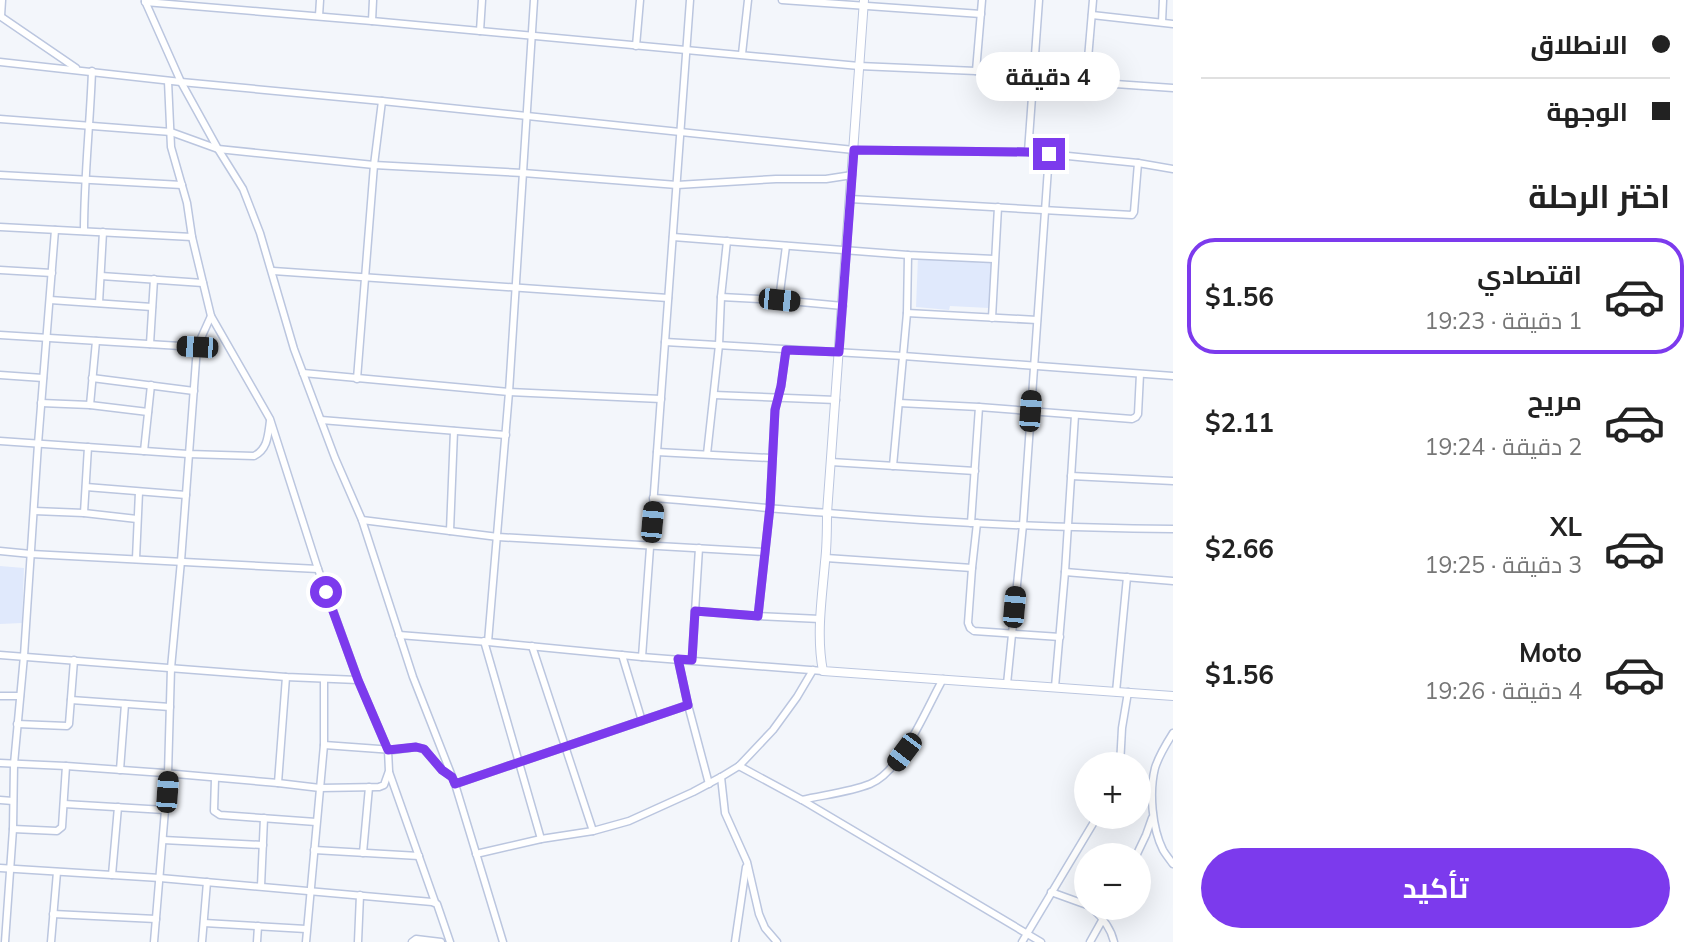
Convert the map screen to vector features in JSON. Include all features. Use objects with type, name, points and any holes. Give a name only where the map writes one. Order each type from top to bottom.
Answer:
[{"type":"street","points":[[2,0],[1,16],[78,69]]},
{"type":"street","points":[[225,9],[226,0]]},
{"type":"street","points":[[319,16],[320,0]]},
{"type":"street","points":[[372,20],[373,0]]},
{"type":"street","points":[[480,31],[482,0]]},
{"type":"street","points":[[534,0],[506,435],[486,642],[541,839]]},
{"type":"street","points":[[636,46],[640,0]]},
{"type":"street","points":[[642,657],[691,0]]},
{"type":"street","points":[[742,54],[748,0]]},
{"type":"street","points":[[782,0],[864,3],[981,14]]},
{"type":"street","points":[[930,9],[932,0]]},
{"type":"street","points":[[976,71],[982,0]]},
{"type":"street","points":[[1028,152],[1039,0]]},
{"type":"street","points":[[1086,82],[1093,0]]},
{"type":"street","points":[[1162,22],[1163,0]]},
{"type":"street","points":[[503,942],[454,780],[413,677],[362,520],[294,349],[260,233],[243,189],[181,82],[144,1],[859,66],[976,71],[1173,88]]},
{"type":"street","points":[[476,854],[541,839],[593,831],[629,821],[709,784],[739,766],[773,730],[818,670],[864,3]]},
{"type":"street","points":[[1092,15],[1173,24]]},
{"type":"street","points":[[0,62],[854,150],[1028,152],[1173,169]]},
{"type":"street","points":[[84,231],[84,180],[92,71]]},
{"type":"street","points":[[168,81],[170,147],[187,203],[192,237],[211,316],[271,419],[318,569],[358,680],[388,750],[389,771],[450,942]]},
{"type":"street","points":[[357,379],[374,165],[382,101]]},
{"type":"street","points":[[0,119],[171,132],[218,149],[374,165],[677,185],[826,179],[852,175]]},
{"type":"street","points":[[1007,684],[1023,525],[1049,154]]},
{"type":"street","points":[[850,199],[1132,215],[1139,163]]},
{"type":"street","points":[[0,175],[182,185]]},
{"type":"street","points":[[992,318],[998,207]]},
{"type":"street","points":[[0,227],[192,237]]},
{"type":"street","points":[[5,942],[13,829],[14,764],[55,230]]},
{"type":"street","points":[[99,303],[103,232]]},
{"type":"street","points":[[673,237],[994,259]]},
{"type":"street","points":[[707,454],[727,242]]},
{"type":"street","points":[[779,300],[786,246]]},
{"type":"street","points":[[893,466],[907,313],[908,255]]},
{"type":"street","points":[[0,270],[52,273]]},
{"type":"street","points":[[272,271],[668,298]]},
{"type":"street","points":[[101,275],[203,283]]},
{"type":"street","points":[[150,344],[154,279]]},
{"type":"street","points":[[721,297],[843,306]]},
{"type":"street","points":[[50,300],[152,307]]},
{"type":"street","points":[[907,313],[1037,320]]},
{"type":"street","points":[[154,942],[168,774],[171,668],[197,347],[211,316]]},
{"type":"street","points":[[0,335],[197,347]]},
{"type":"street","points":[[90,405],[96,341]]},
{"type":"street","points":[[665,342],[1173,376]]},
{"type":"street","points":[[758,616],[770,507],[775,410],[786,350]]},
{"type":"street","points":[[303,373],[509,392],[661,399]]},
{"type":"street","points":[[0,374],[43,378]]},
{"type":"street","points":[[899,403],[1132,419],[1138,414],[1140,374]]},
{"type":"street","points":[[92,378],[194,391]]},
{"type":"street","points":[[144,451],[151,386]]},
{"type":"street","points":[[714,395],[836,400]]},
{"type":"street","points":[[41,402],[148,412]]},
{"type":"street","points":[[979,407],[968,623],[974,631],[1060,637]]},
{"type":"street","points":[[1055,687],[1075,415]]},
{"type":"street","points":[[0,441],[254,456],[266,446],[271,419]]},
{"type":"street","points":[[321,420],[506,435]]},
{"type":"street","points":[[450,531],[454,431]]},
{"type":"street","points":[[84,513],[88,447]]},
{"type":"street","points":[[657,452],[771,458]]},
{"type":"street","points":[[831,462],[975,471]]},
{"type":"street","points":[[1071,476],[1173,481]]},
{"type":"street","points":[[86,487],[186,495]]},
{"type":"street","points":[[136,559],[139,492]]},
{"type":"street","points":[[653,498],[974,523],[1068,528],[1173,529]]},
{"type":"street","points":[[34,511],[137,519]]},
{"type":"street","points":[[362,520],[498,537],[764,552]]},
{"type":"street","points":[[692,660],[699,548]]},
{"type":"street","points":[[0,551],[318,569]]},
{"type":"street","points":[[826,558],[972,568]]},
{"type":"street","points":[[1065,572],[1173,581]]},
{"type":"street","points":[[1116,692],[1127,577]]},
{"type":"street","points":[[695,611],[820,619]]},
{"type":"street","points":[[399,635],[642,657],[1173,696]]},
{"type":"street","points":[[532,646],[593,831]]},
{"type":"street","points":[[0,655],[324,680],[358,680]]},
{"type":"street","points":[[622,655],[642,721]]},
{"type":"street","points":[[678,659],[709,784]]},
{"type":"street","points":[[17,724],[69,724],[74,660]]},
{"type":"street","points":[[278,783],[286,677]]},
{"type":"street","points":[[802,800],[871,784],[890,771],[904,752],[943,679]]},
{"type":"street","points":[[306,942],[324,745],[324,680]]},
{"type":"street","points":[[1121,752],[1128,692]]},
{"type":"street","points":[[0,695],[20,696]]},
{"type":"street","points":[[71,700],[170,707]]},
{"type":"street","points":[[120,770],[125,704]]},
{"type":"street","points":[[454,780],[520,763],[688,705]]},
{"type":"street","points":[[1173,733],[1155,768],[1153,790],[1153,816],[1163,850],[1173,864]]},
{"type":"street","points":[[324,745],[388,750],[416,747],[424,749],[454,780]]},
{"type":"street","points":[[0,763],[120,770],[320,788],[379,787],[384,785],[389,771]]},
{"type":"street","points":[[13,829],[60,830],[66,766]]},
{"type":"street","points":[[739,766],[802,800],[1041,942]]},
{"type":"street","points":[[721,777],[725,813],[747,862],[759,914],[765,929],[775,942]]},
{"type":"street","points":[[215,779],[214,811],[220,815],[316,822]]},
{"type":"street","points":[[363,853],[369,788]]},
{"type":"street","points":[[0,800],[13,801]]},
{"type":"street","points":[[64,804],[165,810]]},
{"type":"street","points":[[112,875],[118,807]]},
{"type":"street","points":[[1142,843],[1153,816]]},
{"type":"street","points":[[261,886],[264,818]]},
{"type":"street","points":[[1022,942],[1090,829]]},
{"type":"street","points":[[163,840],[263,845]]},
{"type":"street","points":[[314,850],[419,856]]},
{"type":"street","points":[[735,942],[747,862]]},
{"type":"street","points":[[0,868],[160,877],[435,902]]},
{"type":"street","points":[[51,942],[57,872]]},
{"type":"street","points":[[202,942],[206,881]]},
{"type":"street","points":[[1051,892],[1074,900]]},
{"type":"street","points":[[358,942],[360,895]]},
{"type":"street","points":[[53,914],[156,919]]},
{"type":"street","points":[[1090,942],[1103,920]]},
{"type":"street","points":[[1105,920],[1114,942]]},
{"type":"street","points":[[204,923],[306,929]]},
{"type":"street","points":[[257,942],[258,926]]},
{"type":"street","points":[[412,942],[416,939],[441,942]]},
{"type":"shaded area","points":[[918,257],[992,262],[989,308],[950,306],[949,310],[916,307]]},
{"type":"shaded area","points":[[0,566],[24,568],[22,623],[0,624]]},
{"type":"route","points":[[326,592],[358,680],[388,750],[416,747],[424,749],[442,770],[452,777],[455,784],[688,705],[678,659],[692,660],[695,611],[758,616],[770,507],[775,410],[786,350],[839,352],[854,150],[1049,154]]}]
